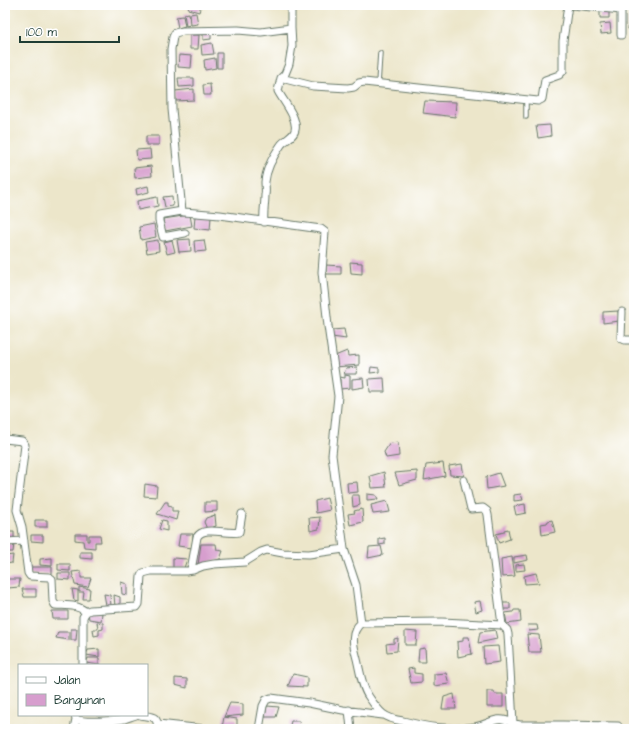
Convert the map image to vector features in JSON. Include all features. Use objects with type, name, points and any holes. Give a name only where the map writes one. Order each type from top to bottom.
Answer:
[{"type":"street","points":[[264,222],[262,212],[266,194],[265,182],[268,170],[281,144],[293,135],[296,130],[294,118],[278,91],[281,78],[285,74],[289,64],[292,46],[291,5]]},
{"type":"street","points":[[281,78],[312,86],[348,88],[354,87],[361,82],[526,101],[538,101],[542,99],[545,80],[559,75],[562,70],[563,41],[568,5]]},
{"type":"street","points":[[572,5],[621,8],[621,35]]},
{"type":"street","points":[[182,211],[172,110],[171,49],[175,33],[182,31],[238,30],[260,32],[291,28]]},
{"type":"street","points":[[186,233],[163,237],[159,215],[182,211],[220,215],[321,230],[325,232],[322,272],[338,396],[332,455],[344,548],[356,585],[361,623]]},
{"type":"street","points":[[622,312],[621,338],[626,340],[634,340]]},
{"type":"street","points":[[5,439],[22,441],[25,445],[17,510],[22,527],[28,573],[30,576],[49,577],[52,579],[55,605],[76,606],[86,612]]},
{"type":"street","points":[[464,480],[471,509],[483,508],[487,511],[488,515],[502,625],[507,630],[508,634],[518,726]]},
{"type":"street","points":[[191,570],[197,537],[199,534],[206,531],[240,532],[242,514]]},
{"type":"street","points":[[5,542],[24,541]]},
{"type":"street","points":[[83,664],[83,617],[86,612],[90,610],[137,607],[139,604],[141,576],[143,573],[151,571],[191,570],[214,564],[245,562],[267,550],[283,553],[309,554],[344,548]]},
{"type":"street","points":[[384,715],[367,694],[360,672],[353,640],[354,631],[357,626],[361,623],[442,622],[502,625]]},
{"type":"street","points":[[259,729],[263,706],[266,700],[271,698],[384,715],[426,727],[438,728],[477,726],[496,719],[509,721],[518,726],[618,726]]},
{"type":"street","points":[[349,710],[351,729]]},
{"type":"street","points":[[75,717],[79,721],[119,720],[133,716]]},
{"type":"street","points":[[147,716],[157,719],[157,726],[204,729]]},
{"type":"street","points":[[74,729],[75,717]]},
{"type":"lane","points":[[378,84],[380,53]]},
{"type":"lane","points":[[526,101],[526,117]]},
{"type":"building","points":[[189,5],[201,5],[199,12],[188,9]]},
{"type":"building","points":[[609,10],[609,18],[600,18],[600,11]]},
{"type":"building","points":[[189,13],[190,25],[186,26],[184,14]]},
{"type":"building","points":[[196,13],[198,24],[191,25],[190,14]]},
{"type":"building","points":[[183,16],[185,26],[178,28],[176,17]]},
{"type":"building","points":[[629,19],[634,19],[634,30],[628,29]]},
{"type":"building","points":[[610,23],[611,33],[601,34],[600,24]]},
{"type":"building","points":[[211,33],[211,39],[203,40],[203,34]]},
{"type":"building","points":[[190,35],[199,35],[198,49],[190,49]]},
{"type":"building","points":[[212,43],[214,54],[202,55],[201,45]]},
{"type":"building","points":[[217,53],[222,53],[222,68],[217,68]]},
{"type":"building","points":[[179,55],[192,56],[191,68],[178,67]]},
{"type":"building","points":[[215,58],[216,68],[205,70],[204,60]]},
{"type":"building","points":[[178,78],[194,78],[194,86],[179,87]]},
{"type":"building","points":[[210,84],[211,95],[204,95],[203,85]]},
{"type":"building","points":[[194,89],[194,100],[176,101],[175,91]]},
{"type":"building","points":[[425,101],[456,102],[455,117],[423,113]]},
{"type":"building","points":[[550,125],[551,136],[538,138],[536,126]]},
{"type":"building","points":[[146,136],[159,136],[159,145],[146,145]]},
{"type":"building","points":[[150,149],[151,159],[137,160],[136,150]]},
{"type":"building","points":[[151,166],[152,176],[135,178],[134,168]]},
{"type":"building","points":[[148,186],[149,192],[137,195],[136,189]]},
{"type":"building","points":[[172,196],[173,206],[165,207],[163,197]]},
{"type":"building","points":[[157,197],[158,206],[138,210],[137,201]]},
{"type":"building","points":[[190,215],[192,226],[165,231],[163,219]]},
{"type":"building","points":[[195,216],[211,217],[210,230],[194,228]]},
{"type":"building","points":[[154,224],[156,237],[141,240],[139,227]]},
{"type":"building","points":[[190,239],[191,251],[179,252],[177,240]]},
{"type":"building","points":[[158,240],[159,251],[147,253],[145,242]]},
{"type":"building","points":[[172,240],[175,252],[167,254],[164,242]]},
{"type":"building","points":[[204,240],[206,251],[195,252],[194,241]]},
{"type":"building","points":[[350,262],[362,263],[362,274],[351,273]]},
{"type":"building","points":[[326,265],[341,266],[341,274],[326,274]]},
{"type":"building","points":[[618,311],[619,321],[603,323],[603,312]]},
{"type":"building","points":[[344,329],[346,339],[332,337],[332,330]]},
{"type":"building","points":[[347,351],[348,356],[359,355],[359,365],[335,367],[335,356]]},
{"type":"building","points":[[357,367],[356,374],[344,374],[346,368]]},
{"type":"building","points":[[371,367],[379,368],[379,372],[370,373]]},
{"type":"building","points":[[345,375],[350,376],[350,388],[340,389],[340,377],[345,378]]},
{"type":"building","points":[[363,378],[364,387],[352,389],[352,379]]},
{"type":"building","points":[[384,378],[385,392],[370,392],[369,379]]},
{"type":"building","points":[[5,422],[8,423],[8,437],[5,437]]},
{"type":"building","points":[[398,442],[399,456],[386,458],[384,452],[390,443]]},
{"type":"building","points":[[443,463],[445,476],[424,480],[426,465]]},
{"type":"building","points":[[462,464],[464,476],[450,475],[449,466]]},
{"type":"building","points":[[417,471],[417,480],[399,485],[395,473]]},
{"type":"building","points":[[384,472],[386,487],[372,488],[370,476]]},
{"type":"building","points":[[499,473],[504,486],[487,489],[486,477]]},
{"type":"building","points":[[357,482],[358,492],[348,493],[347,483]]},
{"type":"building","points":[[145,484],[157,486],[156,497],[144,496]]},
{"type":"building","points":[[367,494],[376,495],[378,499],[367,500]]},
{"type":"building","points":[[521,494],[523,500],[514,501],[514,495]]},
{"type":"building","points":[[352,495],[359,495],[360,505],[353,507]]},
{"type":"building","points":[[327,498],[330,510],[316,513],[315,501]]},
{"type":"building","points":[[387,501],[390,512],[373,514],[371,505]]},
{"type":"building","points":[[165,502],[168,502],[168,505],[172,506],[172,511],[178,511],[176,520],[157,514]]},
{"type":"building","points":[[205,502],[217,502],[217,511],[205,512]]},
{"type":"building","points":[[525,504],[526,513],[516,515],[514,506]]},
{"type":"building","points":[[362,509],[363,522],[350,525],[348,514],[355,513],[354,511]]},
{"type":"building","points":[[215,515],[216,526],[207,529],[204,522],[206,518]]},
{"type":"building","points":[[320,517],[319,529],[310,531],[309,518]]},
{"type":"building","points":[[35,520],[47,520],[47,527],[35,527]]},
{"type":"building","points":[[162,520],[167,521],[167,531],[159,529]]},
{"type":"building","points":[[552,520],[555,532],[542,535],[541,524]]},
{"type":"building","points":[[508,529],[510,539],[499,543],[496,534],[504,532],[504,530]]},
{"type":"building","points":[[5,532],[14,532],[14,540],[5,541]]},
{"type":"building","points":[[75,534],[87,534],[87,541],[89,541],[89,535],[100,535],[101,542],[95,542],[95,548],[84,547],[83,541],[75,540]]},
{"type":"building","points":[[180,534],[193,534],[192,548],[178,546]]},
{"type":"building","points":[[31,535],[43,535],[43,542],[31,541]]},
{"type":"building","points":[[385,538],[385,544],[379,545],[379,539]]},
{"type":"building","points":[[5,544],[14,544],[13,552],[5,552]]},
{"type":"building","points":[[201,544],[216,544],[217,550],[223,551],[220,559],[198,565]]},
{"type":"building","points":[[381,546],[383,555],[368,558],[369,547]]},
{"type":"building","points":[[80,552],[92,552],[92,559],[80,558]]},
{"type":"building","points":[[13,555],[12,563],[5,564],[5,556]]},
{"type":"building","points":[[527,555],[528,560],[514,563],[514,557]]},
{"type":"building","points":[[512,557],[515,576],[502,577],[501,559]]},
{"type":"building","points":[[52,558],[52,566],[40,565],[40,559]]},
{"type":"building","points":[[173,558],[187,559],[184,568],[173,568]]},
{"type":"building","points":[[58,564],[70,564],[70,571],[58,570]]},
{"type":"building","points":[[524,564],[525,570],[516,571],[516,565]]},
{"type":"building","points":[[28,567],[52,567],[52,574],[28,573]]},
{"type":"building","points":[[81,571],[81,578],[91,578],[88,587],[75,585],[72,572]]},
{"type":"building","points":[[58,573],[70,573],[70,580],[58,579]]},
{"type":"building","points":[[536,573],[539,583],[525,584],[524,576]]},
{"type":"building","points":[[6,579],[20,579],[19,587],[8,588]]},
{"type":"building","points":[[121,582],[127,584],[127,595],[122,594]]},
{"type":"building","points":[[79,587],[90,589],[89,599],[83,599],[84,592],[79,592]]},
{"type":"building","points":[[22,589],[36,589],[36,597],[24,597]]},
{"type":"building","points":[[72,589],[78,590],[78,601],[74,600]]},
{"type":"building","points":[[104,594],[110,595],[111,606],[106,605]]},
{"type":"building","points":[[114,595],[120,597],[120,607],[115,607]]},
{"type":"building","points":[[480,601],[482,610],[476,612],[474,602]]},
{"type":"building","points":[[501,603],[510,603],[510,609],[502,609]]},
{"type":"building","points":[[514,610],[520,610],[521,622],[507,624],[505,613],[513,612]]},
{"type":"building","points":[[52,611],[68,611],[68,619],[53,619]]},
{"type":"building","points":[[88,612],[102,613],[101,621],[89,619]]},
{"type":"building","points":[[97,622],[103,623],[103,629],[99,630],[99,635],[94,636],[93,629],[98,629]]},
{"type":"building","points":[[528,625],[537,625],[538,630],[529,631]]},
{"type":"building","points":[[71,629],[77,629],[76,640],[71,640]]},
{"type":"building","points":[[495,630],[497,639],[478,643],[480,632]]},
{"type":"building","points":[[405,631],[417,632],[416,645],[405,645]]},
{"type":"building","points":[[58,632],[69,632],[69,640],[56,638]]},
{"type":"building","points":[[527,634],[539,635],[541,652],[529,652]]},
{"type":"building","points":[[463,637],[469,637],[472,654],[458,657],[457,642],[463,641]]},
{"type":"building","points":[[398,638],[397,651],[387,652],[386,644],[394,643],[394,639]]},
{"type":"building","points":[[498,646],[500,662],[484,664],[483,647]]},
{"type":"building","points":[[425,648],[426,662],[418,662],[419,649]]},
{"type":"building","points":[[99,649],[99,657],[86,655],[88,650]]},
{"type":"building","points":[[88,658],[99,658],[99,664],[86,663]]},
{"type":"building","points":[[414,668],[414,673],[422,674],[422,682],[411,683],[408,669]]},
{"type":"building","points":[[446,673],[449,684],[434,686],[434,674]]},
{"type":"building","points":[[293,674],[307,677],[307,687],[288,686]]},
{"type":"building","points":[[175,678],[187,679],[187,688],[175,685]]},
{"type":"building","points":[[487,691],[494,691],[495,694],[503,694],[503,707],[487,707]]},
{"type":"building","points":[[454,694],[456,709],[442,709],[444,697]]},
{"type":"building","points":[[230,703],[243,704],[243,715],[224,717]]},
{"type":"building","points":[[267,706],[279,707],[276,717],[265,717]]},
{"type":"building","points":[[224,717],[237,719],[237,729],[222,728]]},
{"type":"building","points":[[291,721],[299,721],[300,728],[289,729]]}]
